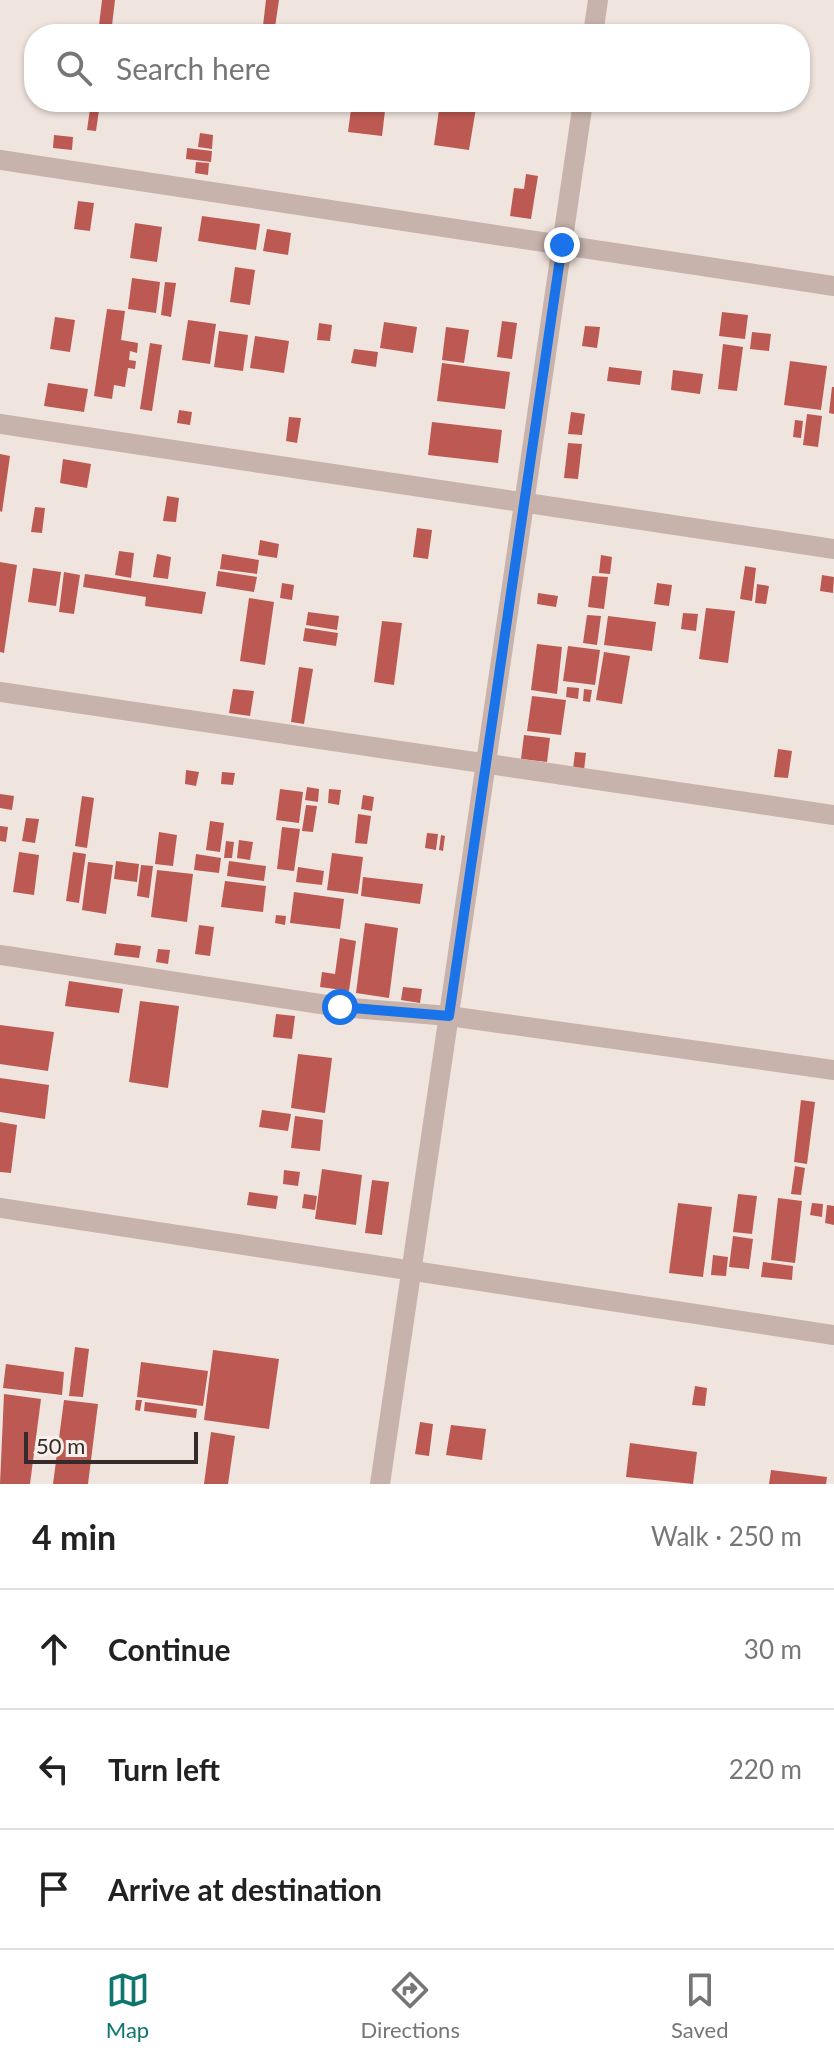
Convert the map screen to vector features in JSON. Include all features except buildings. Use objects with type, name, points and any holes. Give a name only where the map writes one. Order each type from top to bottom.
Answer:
[{"type":"street","points":[[594,24],[598,0]]},
{"type":"street","points":[[380,1484],[582,112]]},
{"type":"street","points":[[0,160],[834,286]]},
{"type":"street","points":[[0,424],[834,549]]},
{"type":"street","points":[[0,692],[834,815]]},
{"type":"street","points":[[0,955],[340,1007],[449,1016],[834,1070]]},
{"type":"street","points":[[0,1208],[834,1335]]},
{"type":"route","points":[[340,1007],[449,1016],[562,245]]}]
